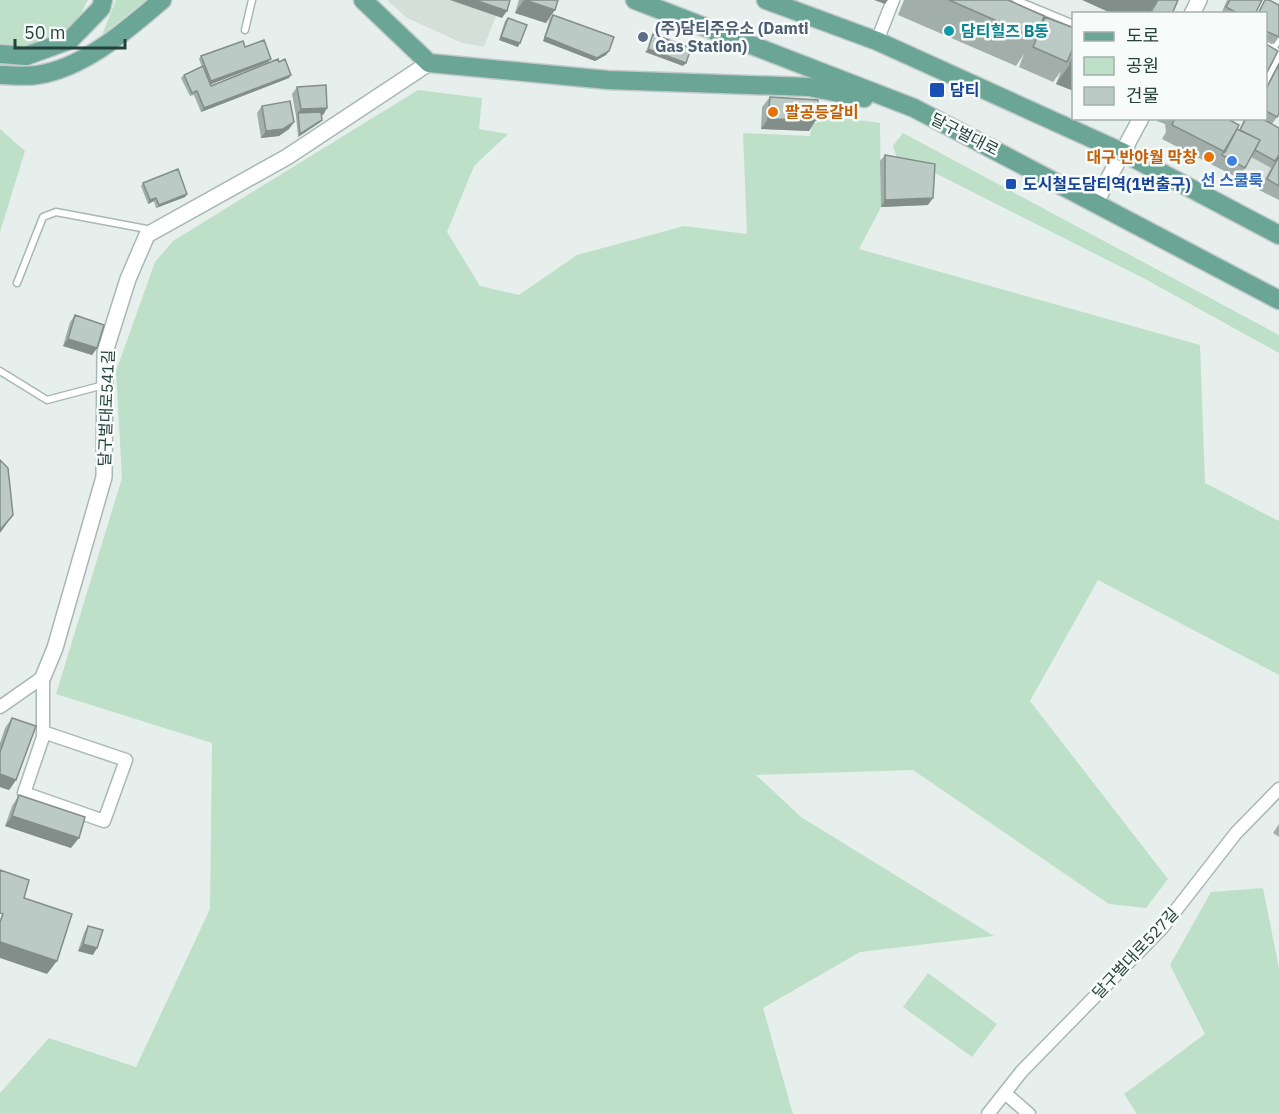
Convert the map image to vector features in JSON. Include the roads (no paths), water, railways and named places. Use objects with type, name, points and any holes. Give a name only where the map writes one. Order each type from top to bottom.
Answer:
[{"type":"main road","points":[[0,54],[26,56],[70,40],[101,8],[103,0]]},
{"type":"main road","points":[[0,75],[37,75],[67,67],[94,52],[162,0]]},
{"type":"main road","points":[[363,0],[429,63],[608,80],[809,87],[914,108]]},
{"type":"main road","name":"달구벌대로","points":[[635,0],[914,108],[1279,300]]},
{"type":"main road","points":[[766,0],[877,42],[1124,153],[1279,235]]},
{"type":"street","points":[[877,42],[893,0]]},
{"type":"street","name":"달구벌대로541길","points":[[0,707],[42,676],[55,648],[104,477],[105,352],[120,302],[147,235],[287,157],[429,63]]},
{"type":"street","points":[[1096,202],[1140,120]]},
{"type":"street","points":[[42,676],[43,732],[24,793],[104,821],[126,760],[43,732]]},
{"type":"street","name":"달구벌대로527길","points":[[988,1114],[1022,1071],[1162,928],[1236,833],[1279,789]]},
{"type":"street","points":[[1005,1093],[1029,1114]]},
{"type":"lane","points":[[245,30],[252,0]]},
{"type":"lane","points":[[1017,0],[1072,23]]},
{"type":"lane","points":[[1267,79],[1279,38]]},
{"type":"lane","points":[[17,283],[44,217],[56,212],[155,230]]},
{"type":"lane","points":[[0,370],[47,400],[104,385]]},
{"type":"place","name":"담티힐즈 B동","points":[[949,31]]},
{"type":"place","name":"(주)담티주유소 (Damti Gas Station)","points":[[643,37]]},
{"type":"place","name":"담티","points":[[937,90]]},
{"type":"place","name":"팔공등갈비","points":[[773,112]]},
{"type":"place","name":"대구 반야월 막창","points":[[1209,157]]},
{"type":"place","name":"선 스쿨룩","points":[[1232,161]]},
{"type":"place","name":"도시철도담티역(1번출구)","points":[[1011,184]]}]
